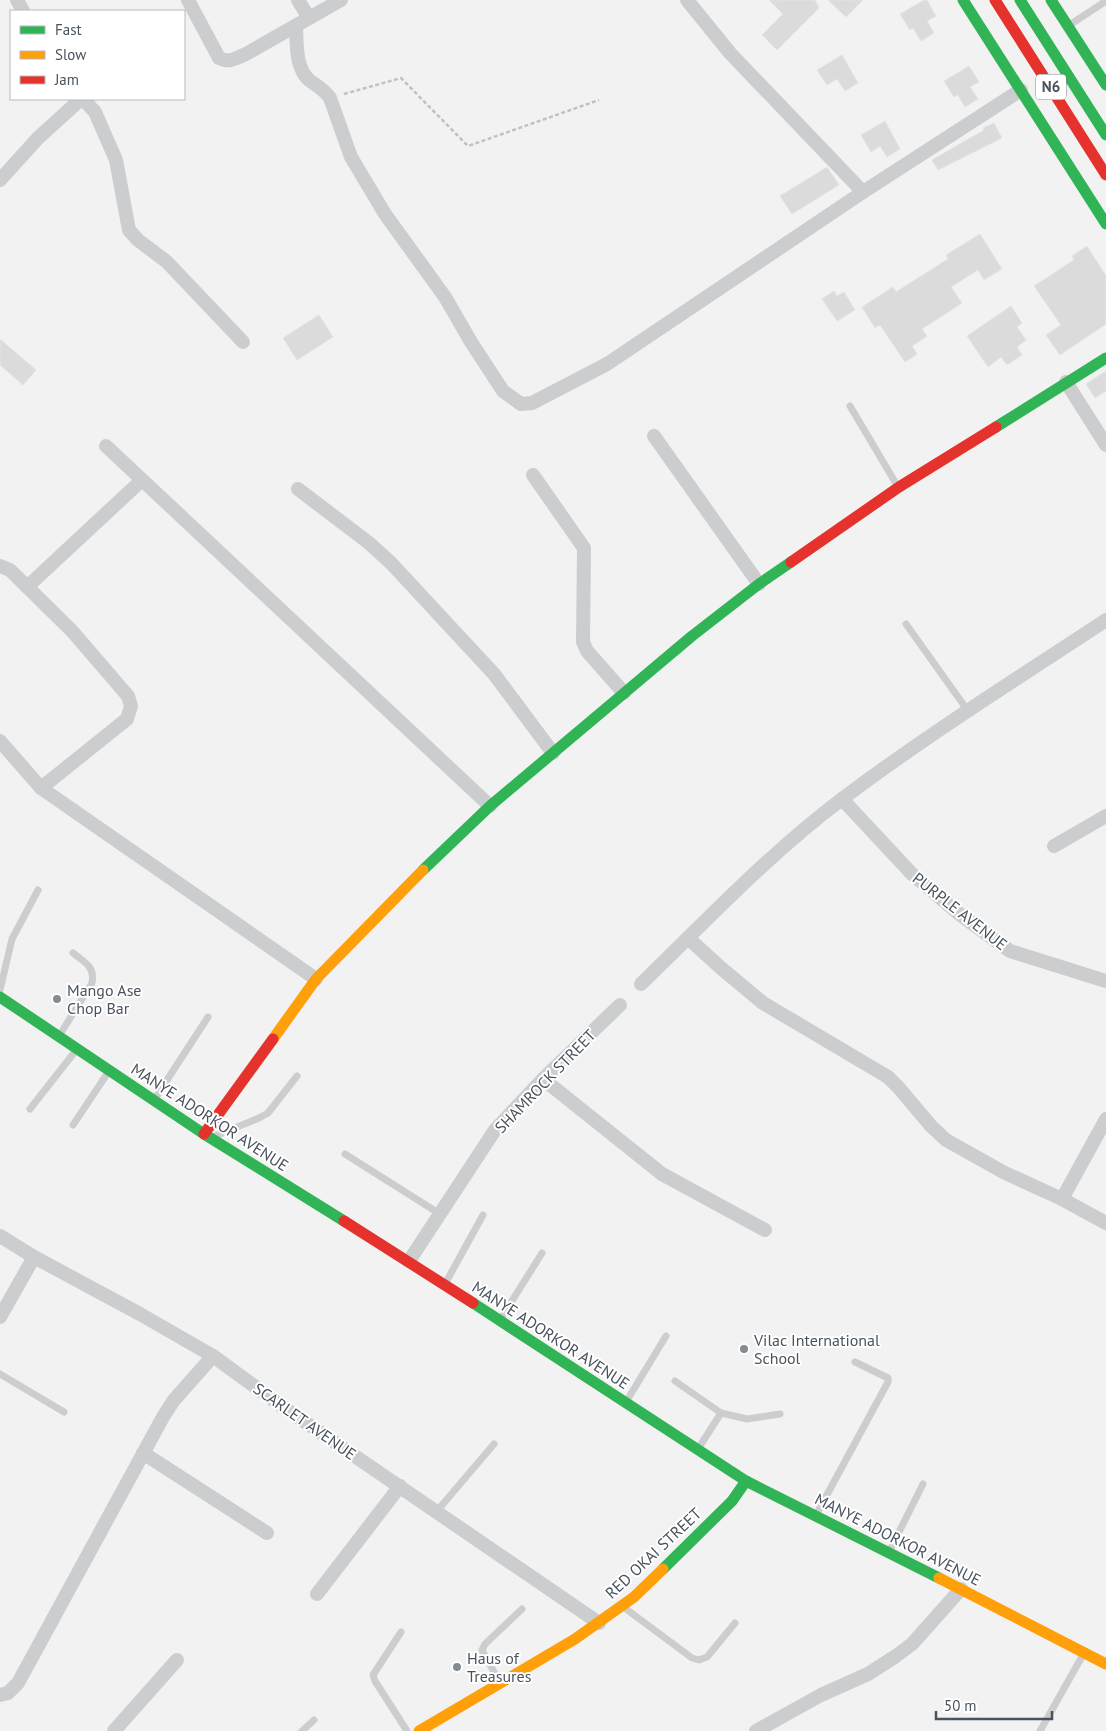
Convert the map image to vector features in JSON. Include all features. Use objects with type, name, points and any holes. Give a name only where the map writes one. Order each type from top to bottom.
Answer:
[{"type":"main road","points":[[963,0],[1106,224]]},
{"type":"main road","name":"N6","points":[[995,0],[1106,175]]},
{"type":"main road","name":"N6","points":[[1020,0],[1106,134]]},
{"type":"main road","points":[[1051,0],[1106,85]]},
{"type":"main road","points":[[207,1136],[316,979],[406,886],[490,806],[692,636],[759,584],[899,487],[1106,358]]},
{"type":"main road","name":"MANYE ADORKOR AVENUE","points":[[0,997],[207,1136],[409,1261],[746,1481],[889,1552],[1106,1664]]},
{"type":"main road","name":"RED OKAI STREET","points":[[419,1731],[599,1623],[634,1598],[722,1511],[746,1481]]},
{"type":"street","points":[[188,0],[219,58],[225,61],[230,61],[244,55],[341,0]]},
{"type":"street","points":[[298,0],[309,18]]},
{"type":"street","points":[[687,0],[730,53],[864,192]]},
{"type":"street","points":[[296,26],[298,58],[301,69],[307,78],[324,89],[330,98],[351,157],[385,214],[445,297],[471,342],[503,391],[520,404],[532,403],[607,364],[864,192],[1021,90]]},
{"type":"street","points":[[0,180],[38,138],[81,100]]},
{"type":"street","points":[[83,100],[95,112],[116,160],[129,230],[138,240],[167,262],[243,342]]},
{"type":"street","points":[[1066,382],[1106,445]]},
{"type":"street","points":[[654,436],[759,584]]},
{"type":"street","points":[[106,446],[490,806]]},
{"type":"street","points":[[533,475],[584,548],[583,642],[587,650],[624,693]]},
{"type":"street","points":[[27,587],[142,480]]},
{"type":"street","points":[[298,490],[369,543],[391,563],[494,674],[553,753]]},
{"type":"street","points":[[5,568],[72,631],[122,688],[128,696],[130,706],[127,719],[41,788]]},
{"type":"street","points":[[641,984],[760,867],[842,799],[1106,620]]},
{"type":"street","points":[[0,741],[41,788],[316,979]]},
{"type":"street","name":"PURPLE AVENUE","points":[[842,799],[912,874],[958,913],[1010,950],[1106,981]]},
{"type":"street","points":[[1054,846],[1106,816]]},
{"type":"street","points":[[688,938],[763,1003],[888,1078],[899,1088],[930,1126],[946,1140],[1005,1173],[1062,1199],[1106,1223]]},
{"type":"street","name":"SHAMROCK STREET","points":[[409,1261],[495,1130],[543,1079],[620,1005]]},
{"type":"street","points":[[543,1079],[662,1174],[765,1230]]},
{"type":"street","points":[[1062,1199],[1106,1119]]},
{"type":"street","name":"SCARLET AVENUE","points":[[0,1236],[34,1257],[213,1356],[283,1407],[599,1623]]},
{"type":"street","points":[[0,1317],[34,1257]]},
{"type":"street","points":[[0,1695],[8,1693],[18,1683],[163,1417],[174,1400],[213,1356]]},
{"type":"street","points":[[143,1453],[267,1533]]},
{"type":"street","points":[[317,1594],[400,1486]]},
{"type":"street","points":[[756,1731],[821,1696],[868,1674],[896,1656],[912,1644],[961,1589]]},
{"type":"street","points":[[114,1731],[177,1660]]},
{"type":"lane","points":[[1068,26],[1106,1]]},
{"type":"lane","points":[[850,406],[899,487]]},
{"type":"lane","points":[[906,624],[968,712]]},
{"type":"lane","points":[[0,990],[12,940],[38,890]]},
{"type":"lane","points":[[59,1036],[92,983],[94,975],[92,968],[73,953]]},
{"type":"lane","points":[[153,1100],[208,1017]]},
{"type":"lane","points":[[30,1109],[78,1049]]},
{"type":"lane","points":[[73,1125],[109,1070]]},
{"type":"lane","points":[[207,1136],[259,1118],[268,1113],[297,1076]]},
{"type":"lane","points":[[344,1154],[440,1214]]},
{"type":"lane","points":[[444,1284],[483,1215]]},
{"type":"lane","points":[[500,1320],[542,1253]]},
{"type":"lane","points":[[625,1402],[666,1336]]},
{"type":"lane","points":[[816,1515],[888,1382],[888,1378],[855,1362]]},
{"type":"lane","points":[[0,1374],[64,1412]]},
{"type":"lane","points":[[675,1381],[721,1413],[747,1419],[780,1414]]},
{"type":"lane","points":[[698,1450],[721,1413]]},
{"type":"lane","points":[[437,1511],[494,1444]]},
{"type":"lane","points":[[889,1552],[923,1484]]},
{"type":"lane","points":[[622,1606],[692,1658],[699,1660],[707,1657],[734,1623]]},
{"type":"lane","points":[[500,1683],[482,1650],[485,1644],[522,1609]]},
{"type":"lane","points":[[401,1632],[373,1675],[406,1731]]},
{"type":"lane","points":[[1040,1731],[1084,1653]]},
{"type":"lane","points":[[302,1731],[314,1720]]},
{"type":"path","points":[[330,98],[401,78],[468,146],[599,100]]},
{"type":"building","points":[[769,0],[815,0],[819,8],[777,50],[762,35],[783,14]]},
{"type":"building","points":[[828,0],[863,0],[846,17]]},
{"type":"building","points":[[927,0],[936,16],[927,21],[934,33],[921,41],[913,28],[910,30],[900,14]]},
{"type":"building","points":[[842,55],[858,83],[845,91],[837,79],[827,85],[817,70]]},
{"type":"building","points":[[969,66],[979,82],[970,87],[978,99],[965,107],[958,95],[954,97],[944,81]]},
{"type":"building","points":[[885,121],[900,149],[887,157],[880,146],[871,152],[861,135]]},
{"type":"building","points":[[994,123],[1002,138],[938,170],[932,160]]},
{"type":"building","points":[[827,167],[839,185],[792,214],[780,196]]},
{"type":"building","points":[[980,234],[1002,269],[984,280],[978,270],[951,287],[962,303],[922,329],[927,336],[912,346],[917,354],[905,362],[880,325],[875,328],[862,307],[893,287],[896,292],[948,259],[946,255]]},
{"type":"building","points":[[1087,246],[1106,276],[1106,324],[1060,355],[1046,335],[1061,325],[1034,286],[1074,260],[1072,256]]},
{"type":"building","points":[[834,291],[837,296],[844,292],[855,310],[837,321],[822,299]]},
{"type":"building","points":[[1011,306],[1022,323],[1017,327],[1026,340],[1017,347],[1022,355],[1007,365],[1001,357],[988,367],[967,336]]},
{"type":"building","points":[[319,315],[333,337],[297,360],[283,338]]},
{"type":"building","points":[[0,339],[36,370],[23,385],[0,365]]},
{"type":"building","points":[[1106,371],[1106,391],[1095,398],[1086,384]]},
{"type":"traffic: fast","points":[[963,0],[1106,224]]},
{"type":"traffic: fast","points":[[1020,0],[1106,135]]},
{"type":"traffic: fast","points":[[1051,0],[1106,85]]},
{"type":"traffic: fast","points":[[996,427],[1106,358]]},
{"type":"traffic: fast","points":[[423,870],[490,806],[692,636],[759,584],[791,562]]},
{"type":"traffic: fast","points":[[0,997],[204,1134],[344,1221]]},
{"type":"traffic: fast","points":[[473,1303],[746,1481],[939,1578]]},
{"type":"traffic: fast","points":[[663,1569],[732,1501],[746,1481]]},
{"type":"traffic: slow","points":[[273,1039],[316,979],[423,870]]},
{"type":"traffic: slow","points":[[419,1731],[575,1639],[634,1597],[663,1569]]},
{"type":"traffic: slow","points":[[939,1578],[1106,1664]]},
{"type":"traffic: jam","points":[[995,0],[1106,175]]},
{"type":"traffic: jam","points":[[791,562],[899,487],[996,427]]},
{"type":"traffic: jam","points":[[204,1134],[273,1039]]},
{"type":"traffic: jam","points":[[344,1221],[473,1303]]},
{"type":"place","name":"Mango Ase Chop Bar","points":[[57,999]]},
{"type":"place","name":"Vilac International School","points":[[744,1349]]},
{"type":"place","name":"Haus of Treasures","points":[[457,1667]]}]
